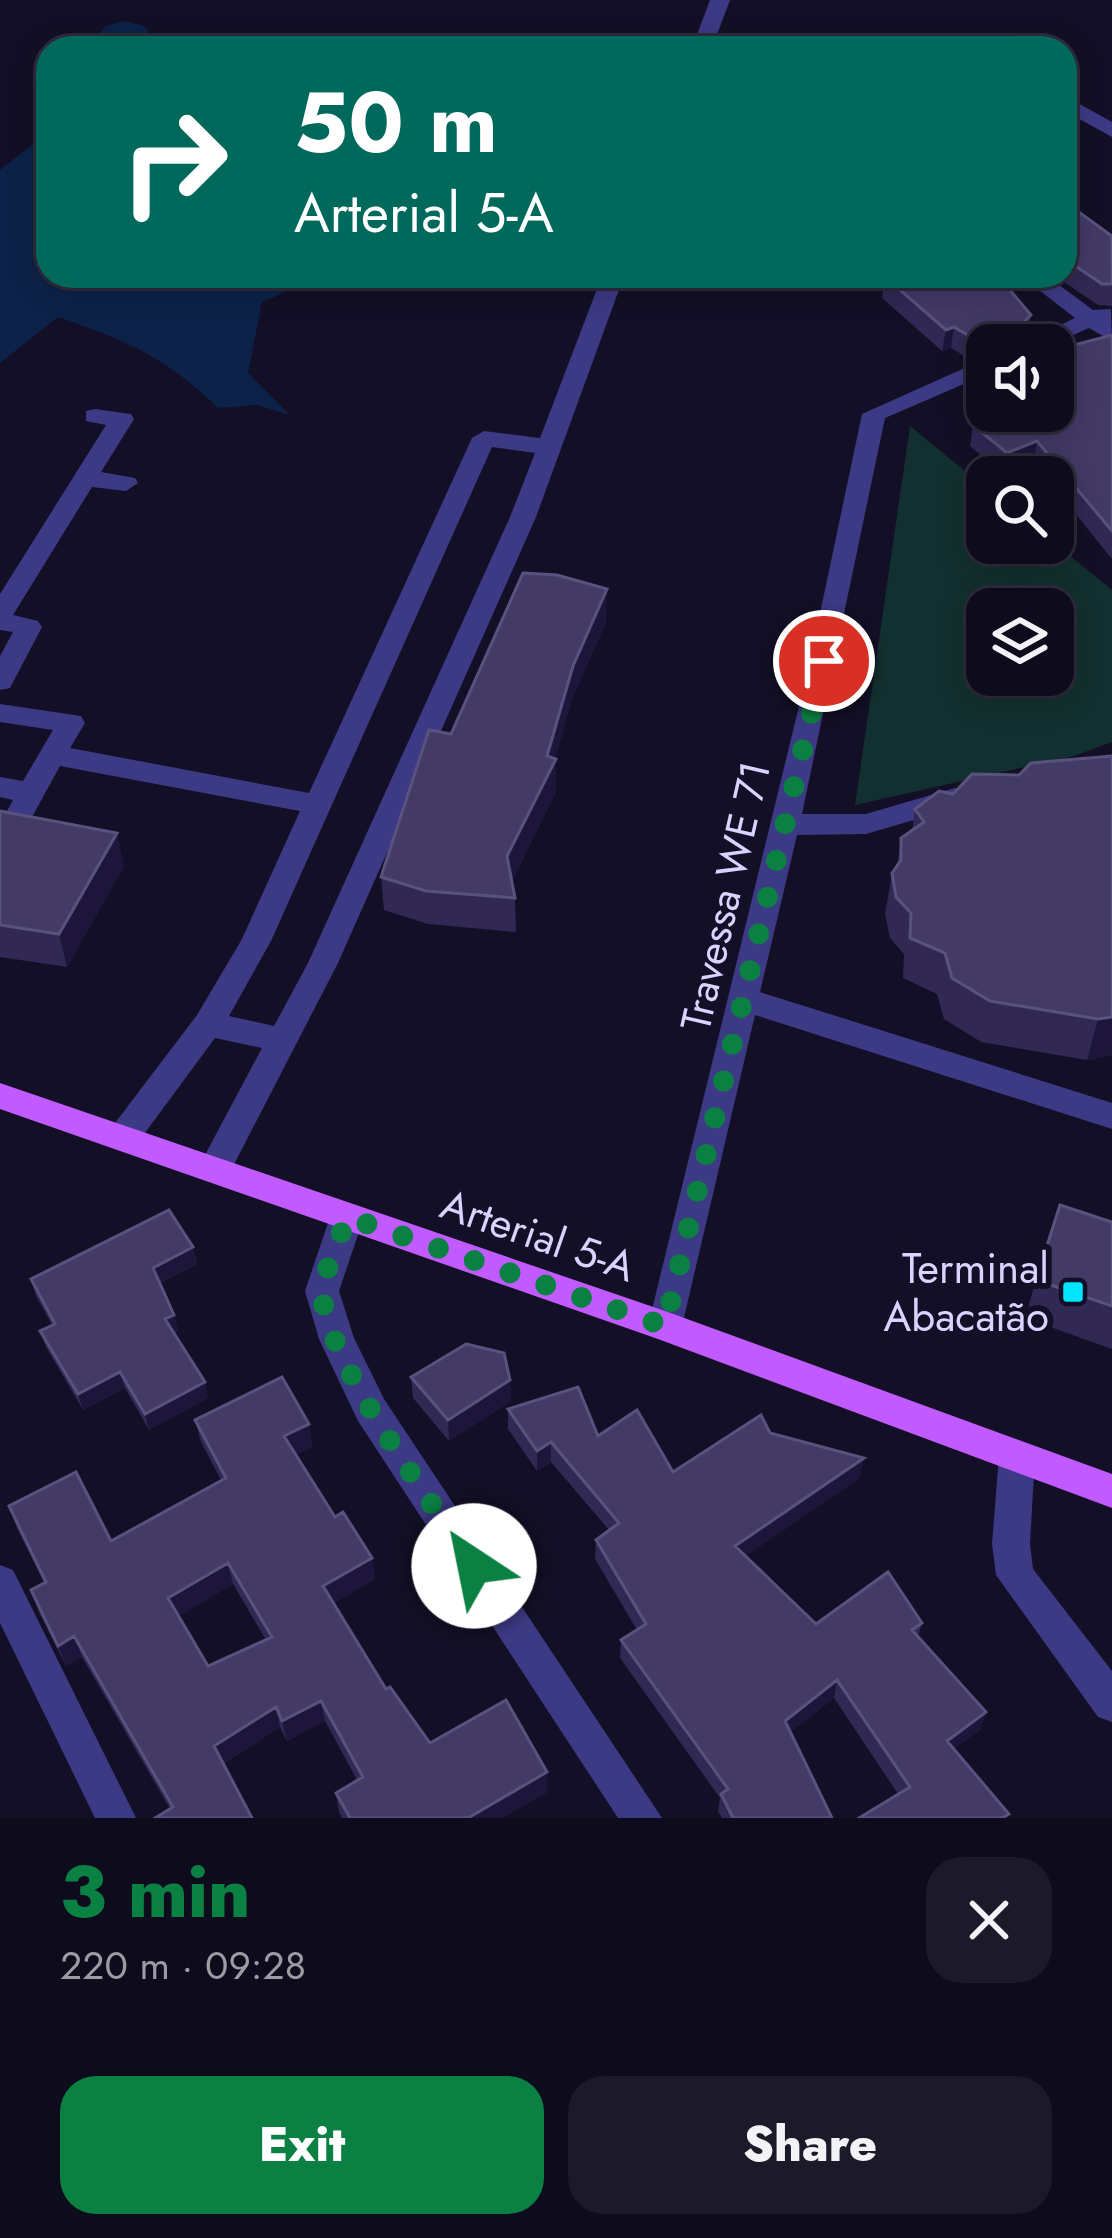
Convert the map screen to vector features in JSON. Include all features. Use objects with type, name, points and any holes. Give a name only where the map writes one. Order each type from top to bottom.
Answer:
[{"type":"main road","name":"Arterial 5-A","points":[[0,1096],[665,1326],[1112,1492]]},
{"type":"street","points":[[706,36],[720,0]]},
{"type":"street","points":[[1077,109],[1112,131]]},
{"type":"street","points":[[215,1168],[323,963],[546,453],[609,288]]},
{"type":"street","points":[[1054,288],[1102,315],[1112,334]]},
{"type":"street","points":[[1074,327],[1102,315]]},
{"type":"street","name":"Travessa WE 71","points":[[665,1326],[785,825],[874,414],[966,373]]},
{"type":"street","points":[[0,681],[28,627],[0,618],[122,419],[95,416]]},
{"type":"street","points":[[124,1136],[208,1024],[256,941],[484,438],[546,453]]},
{"type":"street","points":[[84,478],[126,482]]},
{"type":"street","points":[[2,718],[70,723],[11,830]]},
{"type":"street","points":[[52,754],[315,804]]},
{"type":"street","points":[[0,787],[31,793]]},
{"type":"street","points":[[785,825],[866,824],[975,792]]},
{"type":"street","points":[[744,999],[1112,1116]]},
{"type":"street","points":[[208,1024],[284,1040]]},
{"type":"street","points":[[347,1217],[322,1291],[362,1393],[642,1818]]},
{"type":"street","points":[[1017,1456],[1011,1544],[1015,1575],[1112,1703]]},
{"type":"street","points":[[0,1582],[116,1818]]},
{"type":"green space","points":[[910,426],[966,472],[966,564],[1074,564],[1074,559],[1112,590],[1112,742],[1074,756],[855,805]]},
{"type":"water","points":[[36,142],[36,288],[288,291],[262,302],[248,373],[290,415],[257,405],[218,408],[144,352],[58,317],[0,363],[0,170]]},
{"type":"building","points":[[1077,211],[1112,236],[1112,284],[1102,284],[1077,267]]},
{"type":"building","points":[[898,288],[1008,288],[1031,315],[1022,324],[966,324],[966,334],[954,327],[946,330]]},
{"type":"building","points":[[1112,335],[1112,531],[1074,485],[1074,456],[1050,456],[1037,441],[1007,453],[982,432],[1074,432],[1074,345]]},
{"type":"building","points":[[523,573],[557,575],[607,589],[573,666],[547,756],[556,759],[507,856],[515,898],[426,891],[381,877],[429,730],[451,734]]},
{"type":"building","points":[[1112,756],[1112,1017],[1098,1019],[990,1001],[952,978],[945,953],[910,938],[911,913],[896,897],[892,873],[901,860],[901,838],[924,822],[915,809],[939,791],[953,794],[972,774],[1019,775],[1031,763]]},
{"type":"building","points":[[0,811],[117,833],[59,934],[0,925]]},
{"type":"building","points":[[1060,1205],[1112,1222],[1112,1306],[1036,1280]]},
{"type":"building","points":[[169,1210],[193,1247],[153,1268],[174,1315],[165,1319],[205,1382],[145,1414],[120,1372],[78,1394],[40,1331],[55,1324],[31,1279]]},
{"type":"building","points":[[466,1344],[504,1353],[510,1380],[448,1420],[411,1377]]},
{"type":"building","points":[[282,1377],[309,1424],[284,1436],[335,1517],[343,1512],[372,1558],[323,1586],[386,1689],[390,1687],[430,1743],[506,1700],[547,1772],[468,1818],[350,1818],[336,1793],[363,1777],[321,1701],[282,1721],[276,1707],[214,1746],[252,1818],[155,1818],[173,1807],[74,1636],[58,1646],[31,1590],[46,1582],[9,1506],[76,1472],[111,1541],[226,1478],[195,1420]],"holes":[[[228,1563],[272,1637],[208,1666],[168,1598]]]},
{"type":"building","points":[[578,1387],[598,1436],[637,1410],[673,1472],[761,1415],[770,1433],[864,1458],[735,1546],[816,1624],[888,1572],[922,1623],[912,1630],[986,1712],[947,1741],[1009,1814],[1002,1818],[859,1818],[910,1787],[837,1680],[785,1721],[832,1818],[733,1818],[721,1794],[728,1789],[621,1640],[646,1624],[596,1540],[619,1523],[551,1442],[537,1451],[508,1409]]},
{"type":"place","name":"Terminal Abacatão","points":[[1073,1292]]},
{"type":"route","points":[[474,1566],[371,1410],[337,1339],[322,1291],[347,1217],[665,1326],[824,661]]}]
